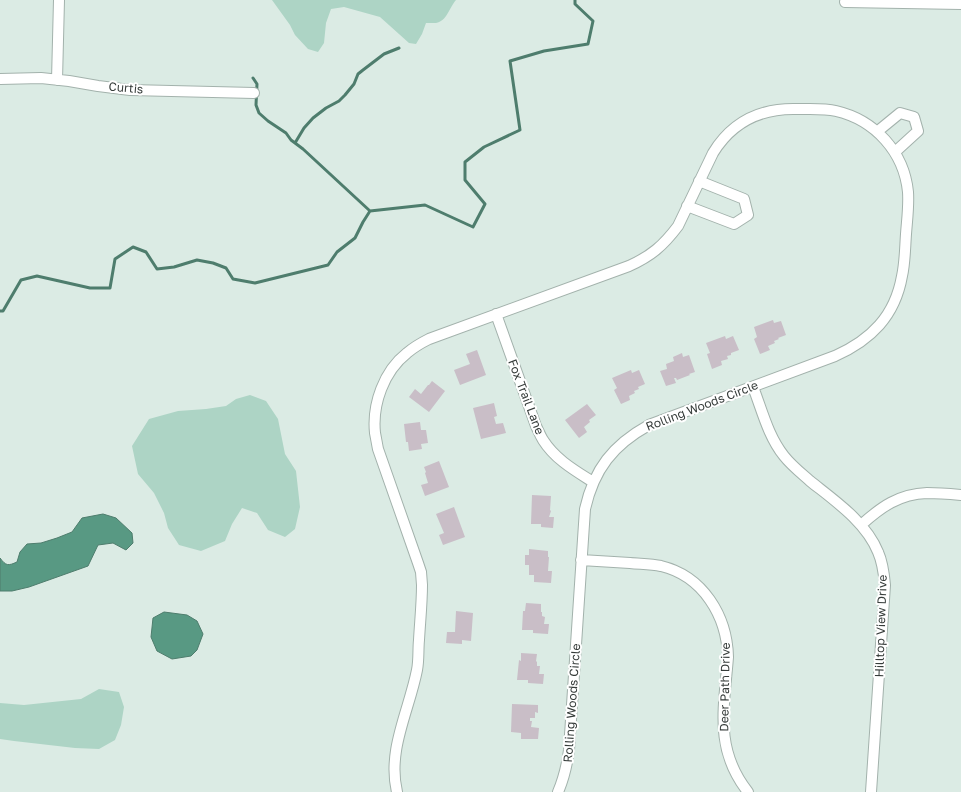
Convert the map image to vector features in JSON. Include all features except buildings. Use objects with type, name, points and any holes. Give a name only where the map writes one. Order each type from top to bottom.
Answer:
[{"type":"street","points":[[57,80],[59,0]]},
{"type":"street","points":[[845,2],[961,4]]},
{"type":"street","name":"Curtis","points":[[0,79],[41,78],[130,90],[254,92]]},
{"type":"street","name":"Rolling Woods Circle","points":[[397,792],[394,767],[395,755],[399,733],[413,688],[417,667],[422,585],[421,572],[378,449],[375,432],[375,416],[384,381],[406,353],[428,339],[629,266],[644,259],[658,249],[678,226],[712,153],[731,130],[753,116],[788,108],[834,110],[859,119],[878,131],[886,140],[901,166],[908,191],[902,277],[898,294],[882,324],[861,343],[835,356],[659,420],[639,430],[610,454],[593,482],[585,509],[569,750],[567,768],[558,792]]},
{"type":"street","points":[[878,131],[900,113],[914,117],[918,131],[894,152]]},
{"type":"street","points":[[687,206],[734,224],[748,214],[744,199],[699,181]]},
{"type":"street","name":"Fox Trail Lane","points":[[496,314],[536,426],[543,440],[561,461],[593,482]]},
{"type":"street","name":"Hilltop View Drive","points":[[753,387],[772,437],[785,457],[796,469],[861,525],[871,538],[879,553],[885,585],[871,792]]},
{"type":"street","points":[[861,525],[883,506],[903,497],[928,493],[961,495]]},
{"type":"street","name":"Deer Path Drive","points":[[582,560],[651,564],[668,568],[689,579],[707,596],[715,607],[726,634],[728,648],[723,719],[726,750],[734,772],[748,792]]},
{"type":"shaded area","points":[[272,0],[456,0],[443,20],[436,23],[426,23],[416,44],[409,43],[380,17],[344,7],[331,9],[326,23],[324,43],[318,52],[308,49],[295,35],[290,25]]},
{"type":"shaded area","points":[[250,395],[266,401],[278,419],[285,454],[296,471],[300,507],[295,529],[285,537],[268,530],[257,513],[242,508],[232,524],[225,541],[201,551],[179,545],[168,528],[164,513],[154,493],[138,474],[132,446],[149,419],[178,411],[226,406],[236,399]]},
{"type":"shaded area","points":[[103,514],[116,518],[132,533],[133,543],[126,550],[113,543],[98,545],[88,566],[29,587],[12,591],[0,591],[0,558],[7,564],[17,562],[20,552],[27,544],[41,543],[57,538],[72,532],[82,518]]},
{"type":"shaded area","points":[[164,612],[187,615],[197,621],[203,634],[197,650],[191,656],[172,659],[157,651],[151,637],[153,618]]},
{"type":"shaded area","points":[[99,689],[119,692],[124,707],[121,725],[115,740],[99,749],[75,748],[0,739],[0,703],[24,705],[81,699]]},
{"type":"waterway","points":[[370,211],[425,205],[473,227],[485,204],[465,180],[465,162],[484,147],[520,130],[510,61],[544,51],[588,44],[593,21],[575,4],[575,0]]},
{"type":"waterway","points":[[295,143],[304,128],[313,118],[326,108],[339,101],[345,95],[354,84],[358,74],[384,54],[399,48]]},
{"type":"waterway","points":[[253,78],[257,84],[256,105],[259,113],[286,133],[291,140],[303,149],[370,211]]},
{"type":"waterway","points":[[0,311],[3,311],[21,280],[37,276],[90,288],[110,288],[115,259],[133,247],[146,252],[157,269],[174,267],[197,260],[213,263],[226,268],[233,279],[255,283],[328,265],[337,252],[355,238],[370,211]]}]
